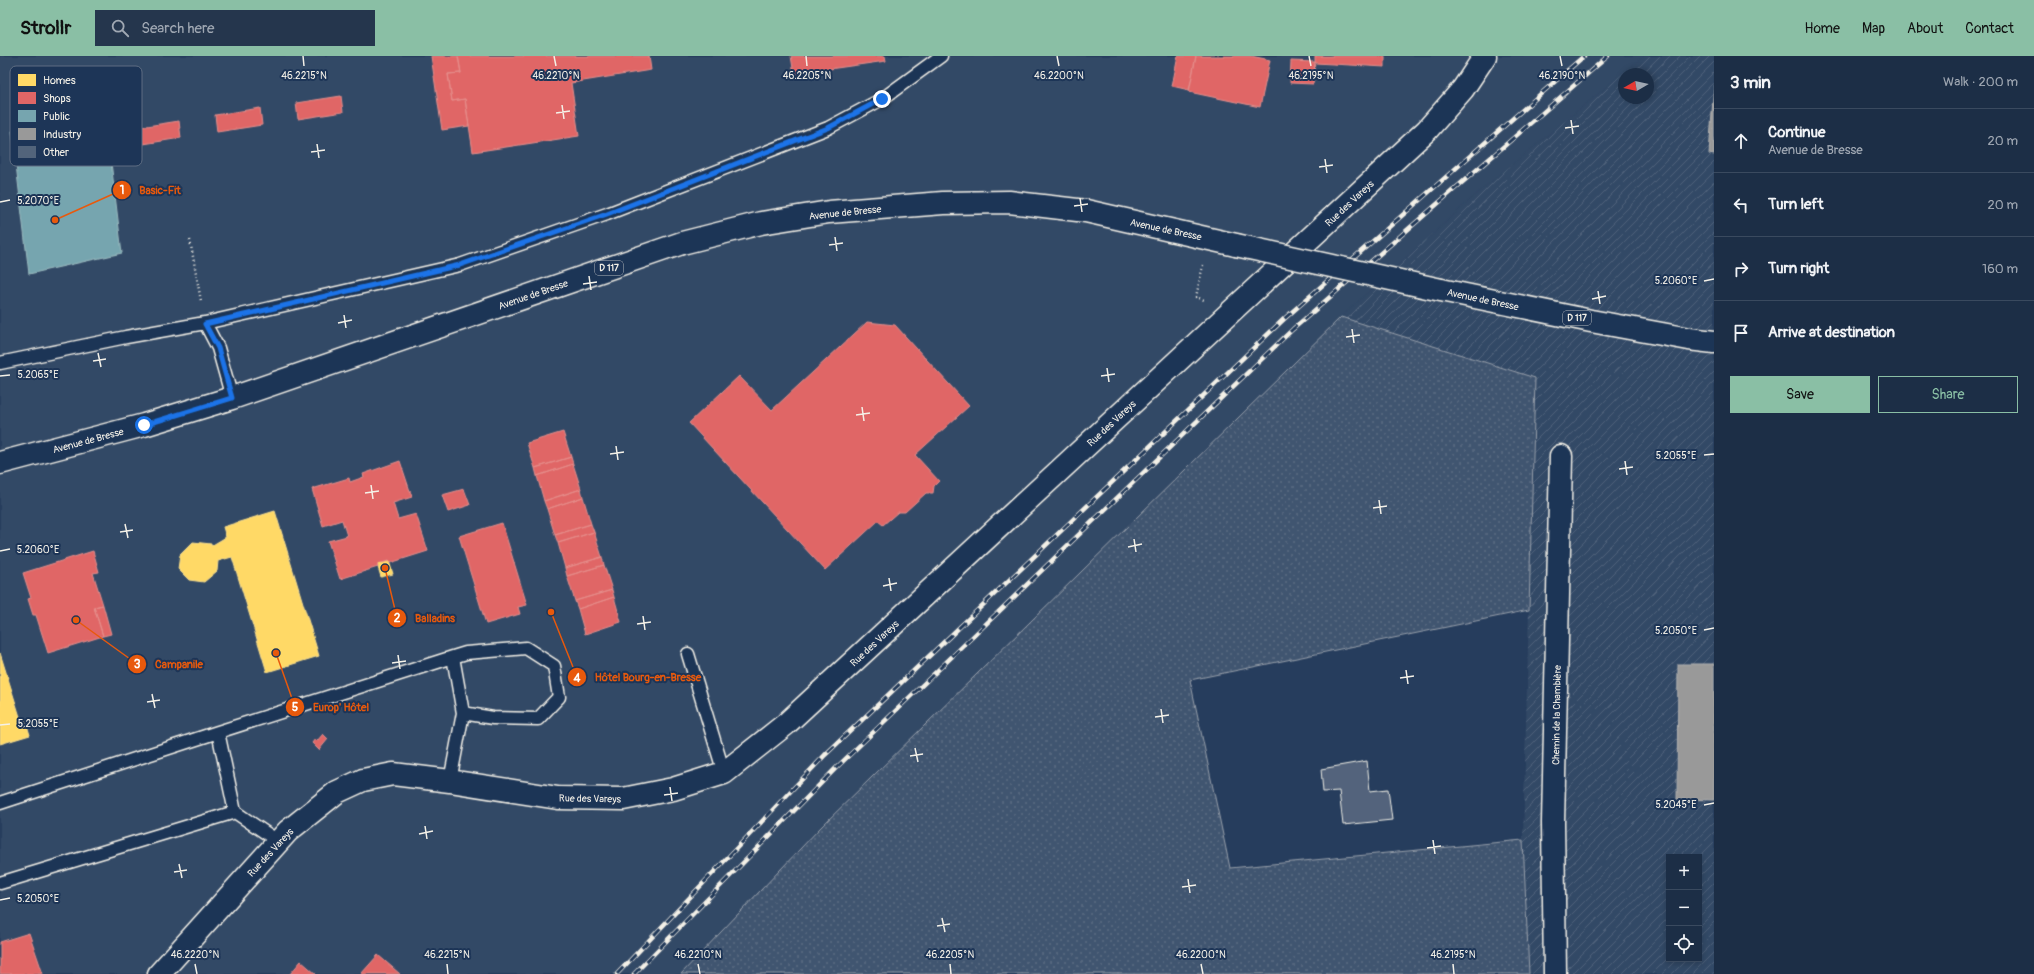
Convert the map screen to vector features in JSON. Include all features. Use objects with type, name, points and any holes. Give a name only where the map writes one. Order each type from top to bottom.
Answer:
[{"type":"street","name":"Rue des Vareys","points":[[159,974],[288,831],[337,792],[363,780],[393,774],[450,781],[558,798],[623,799],[673,789],[724,773],[786,724],[1427,130],[1463,89],[1485,56]]},
{"type":"street","name":"Avenue de Bresse","points":[[0,463],[144,425],[232,398],[682,243],[761,223],[829,212],[943,203],[1009,202],[1086,211],[1440,290],[1689,340],[1714,342]]},
{"type":"street","name":"Chemin de la Chambière","points":[[1555,974],[1553,823],[1562,456]]},
{"type":"lane","points":[[0,363],[126,337],[205,324],[460,265],[607,214],[828,128],[882,99],[941,56]]},
{"type":"lane","points":[[205,324],[218,348],[232,398]]},
{"type":"lane","points":[[0,803],[466,653],[526,648],[554,666],[559,696],[538,719],[493,718],[463,713]]},
{"type":"lane","points":[[688,654],[724,773]]},
{"type":"lane","points":[[450,781],[463,713],[453,657]]},
{"type":"lane","points":[[218,732],[235,812],[279,842]]},
{"type":"lane","points":[[0,883],[235,812]]},
{"type":"path","points":[[1210,238],[1196,297],[1232,311]]},
{"type":"path","points":[[190,240],[205,324]]},
{"type":"shaded area","points":[[0,56],[1644,56],[1629,68],[1618,68],[1618,77],[1480,191],[1341,317],[820,828],[681,974],[0,974]]},
{"type":"shaded area","points":[[1644,56],[1714,56],[1714,974],[1529,974],[1523,840],[1535,378],[1341,317],[1480,191],[1618,77],[1618,104],[1654,104],[1654,68],[1629,68]]},
{"type":"shaded area","points":[[1341,317],[1535,378],[1529,610],[1190,680],[1230,868],[1523,840],[1529,974],[681,974],[820,828]]},
{"type":"building: Homes","points":[[275,511],[319,656],[267,672],[232,557],[218,561],[217,571],[204,582],[189,580],[178,569],[180,555],[193,542],[211,544],[211,546],[226,537],[223,527]]},
{"type":"building: Homes","points":[[389,561],[393,574],[381,577],[377,564]]},
{"type":"building: Homes","points":[[0,653],[21,720],[25,719],[30,735],[0,744]]},
{"type":"building: Shops","points":[[431,56],[458,56],[461,73],[448,74],[452,101],[465,99],[469,126],[442,130]]},
{"type":"building: Shops","points":[[458,56],[649,56],[651,70],[571,83],[579,136],[473,152],[465,99],[452,101],[448,74],[461,73]]},
{"type":"building: Shops","points":[[791,56],[885,56],[886,61],[794,74]]},
{"type":"building: Shops","points":[[1178,56],[1196,56],[1189,90],[1172,86]]},
{"type":"building: Shops","points":[[1196,56],[1251,56],[1270,60],[1260,107],[1189,92]]},
{"type":"building: Shops","points":[[1315,56],[1385,56],[1385,67],[1315,63]]},
{"type":"building: Shops","points":[[1291,61],[1315,62],[1313,84],[1290,83]]},
{"type":"building: Shops","points":[[341,96],[343,112],[298,119],[296,103]]},
{"type":"building: Shops","points":[[260,108],[262,125],[217,132],[215,115]]},
{"type":"building: Shops","points":[[179,121],[181,138],[142,144],[142,127]]},
{"type":"building: Shops","points":[[867,322],[895,325],[969,406],[915,455],[939,481],[934,486],[933,493],[926,493],[905,512],[898,512],[883,525],[878,521],[825,570],[689,423],[739,376],[772,410]]},
{"type":"building: Shops","points":[[563,432],[571,457],[535,468],[527,443]]},
{"type":"building: Shops","points":[[571,457],[573,464],[537,476],[535,468]]},
{"type":"building: Shops","points":[[400,461],[412,497],[393,503],[398,519],[416,514],[428,551],[390,563],[389,561],[377,564],[378,567],[340,579],[328,541],[347,536],[342,520],[323,526],[312,489],[349,478],[350,482],[364,477],[363,474]]},
{"type":"building: Shops","points":[[573,464],[581,489],[544,501],[537,476]]},
{"type":"building: Shops","points":[[464,489],[470,505],[448,512],[442,495]]},
{"type":"building: Shops","points":[[581,489],[583,497],[547,509],[544,501]]},
{"type":"building: Shops","points":[[583,497],[591,524],[555,535],[547,509]]},
{"type":"building: Shops","points":[[502,523],[527,605],[518,607],[520,614],[486,624],[459,536]]},
{"type":"building: Shops","points":[[591,524],[594,532],[558,543],[555,535]]},
{"type":"building: Shops","points":[[594,532],[602,557],[565,568],[558,543]]},
{"type":"building: Shops","points":[[93,551],[99,572],[93,573],[103,605],[94,607],[103,636],[48,653],[36,615],[33,615],[28,599],[31,598],[23,573]]},
{"type":"building: Shops","points":[[602,557],[604,565],[567,576],[565,568]]},
{"type":"building: Shops","points":[[604,565],[612,590],[575,601],[567,576]]},
{"type":"building: Shops","points":[[612,590],[614,597],[578,609],[575,601]]},
{"type":"building: Shops","points":[[614,597],[621,622],[585,634],[578,609]]},
{"type":"building: Shops","points":[[103,605],[111,634],[103,636],[94,607]]},
{"type":"building: Shops","points":[[323,734],[328,739],[319,750],[312,743],[315,739],[317,741]]},
{"type":"building: Shops","points":[[29,933],[43,974],[0,974],[0,942]]},
{"type":"building: Shops","points":[[378,955],[400,974],[361,974]]},
{"type":"building: Shops","points":[[301,961],[316,974],[290,974]]},
{"type":"building: Public","points":[[16,166],[111,166],[122,253],[29,274]]},
{"type":"building: Industry","points":[[1714,85],[1714,155],[1709,154]]},
{"type":"building: Industry","points":[[1678,664],[1714,664],[1714,800],[1677,799]]},
{"type":"building: Other","points":[[1367,761],[1370,791],[1388,789],[1392,820],[1343,825],[1339,791],[1323,792],[1321,769]]},
{"type":"railway","points":[[617,974],[825,755],[1284,319],[1584,56]]},
{"type":"railway","points":[[634,974],[837,767],[1293,329],[1608,56]]},
{"type":"place","name":"Basic-Fit","points":[[55,220]]},
{"type":"place","name":"Balladins","points":[[385,568]]},
{"type":"place","name":"Hôtel Bourg-en-Bresse","points":[[551,612]]},
{"type":"place","name":"Campanile","points":[[76,620]]},
{"type":"place","name":"Europ' Hôtel","points":[[276,653]]},
{"type":"route","points":[[144,425],[232,398],[218,348],[205,324],[460,265],[607,214],[828,128],[882,99]]}]
